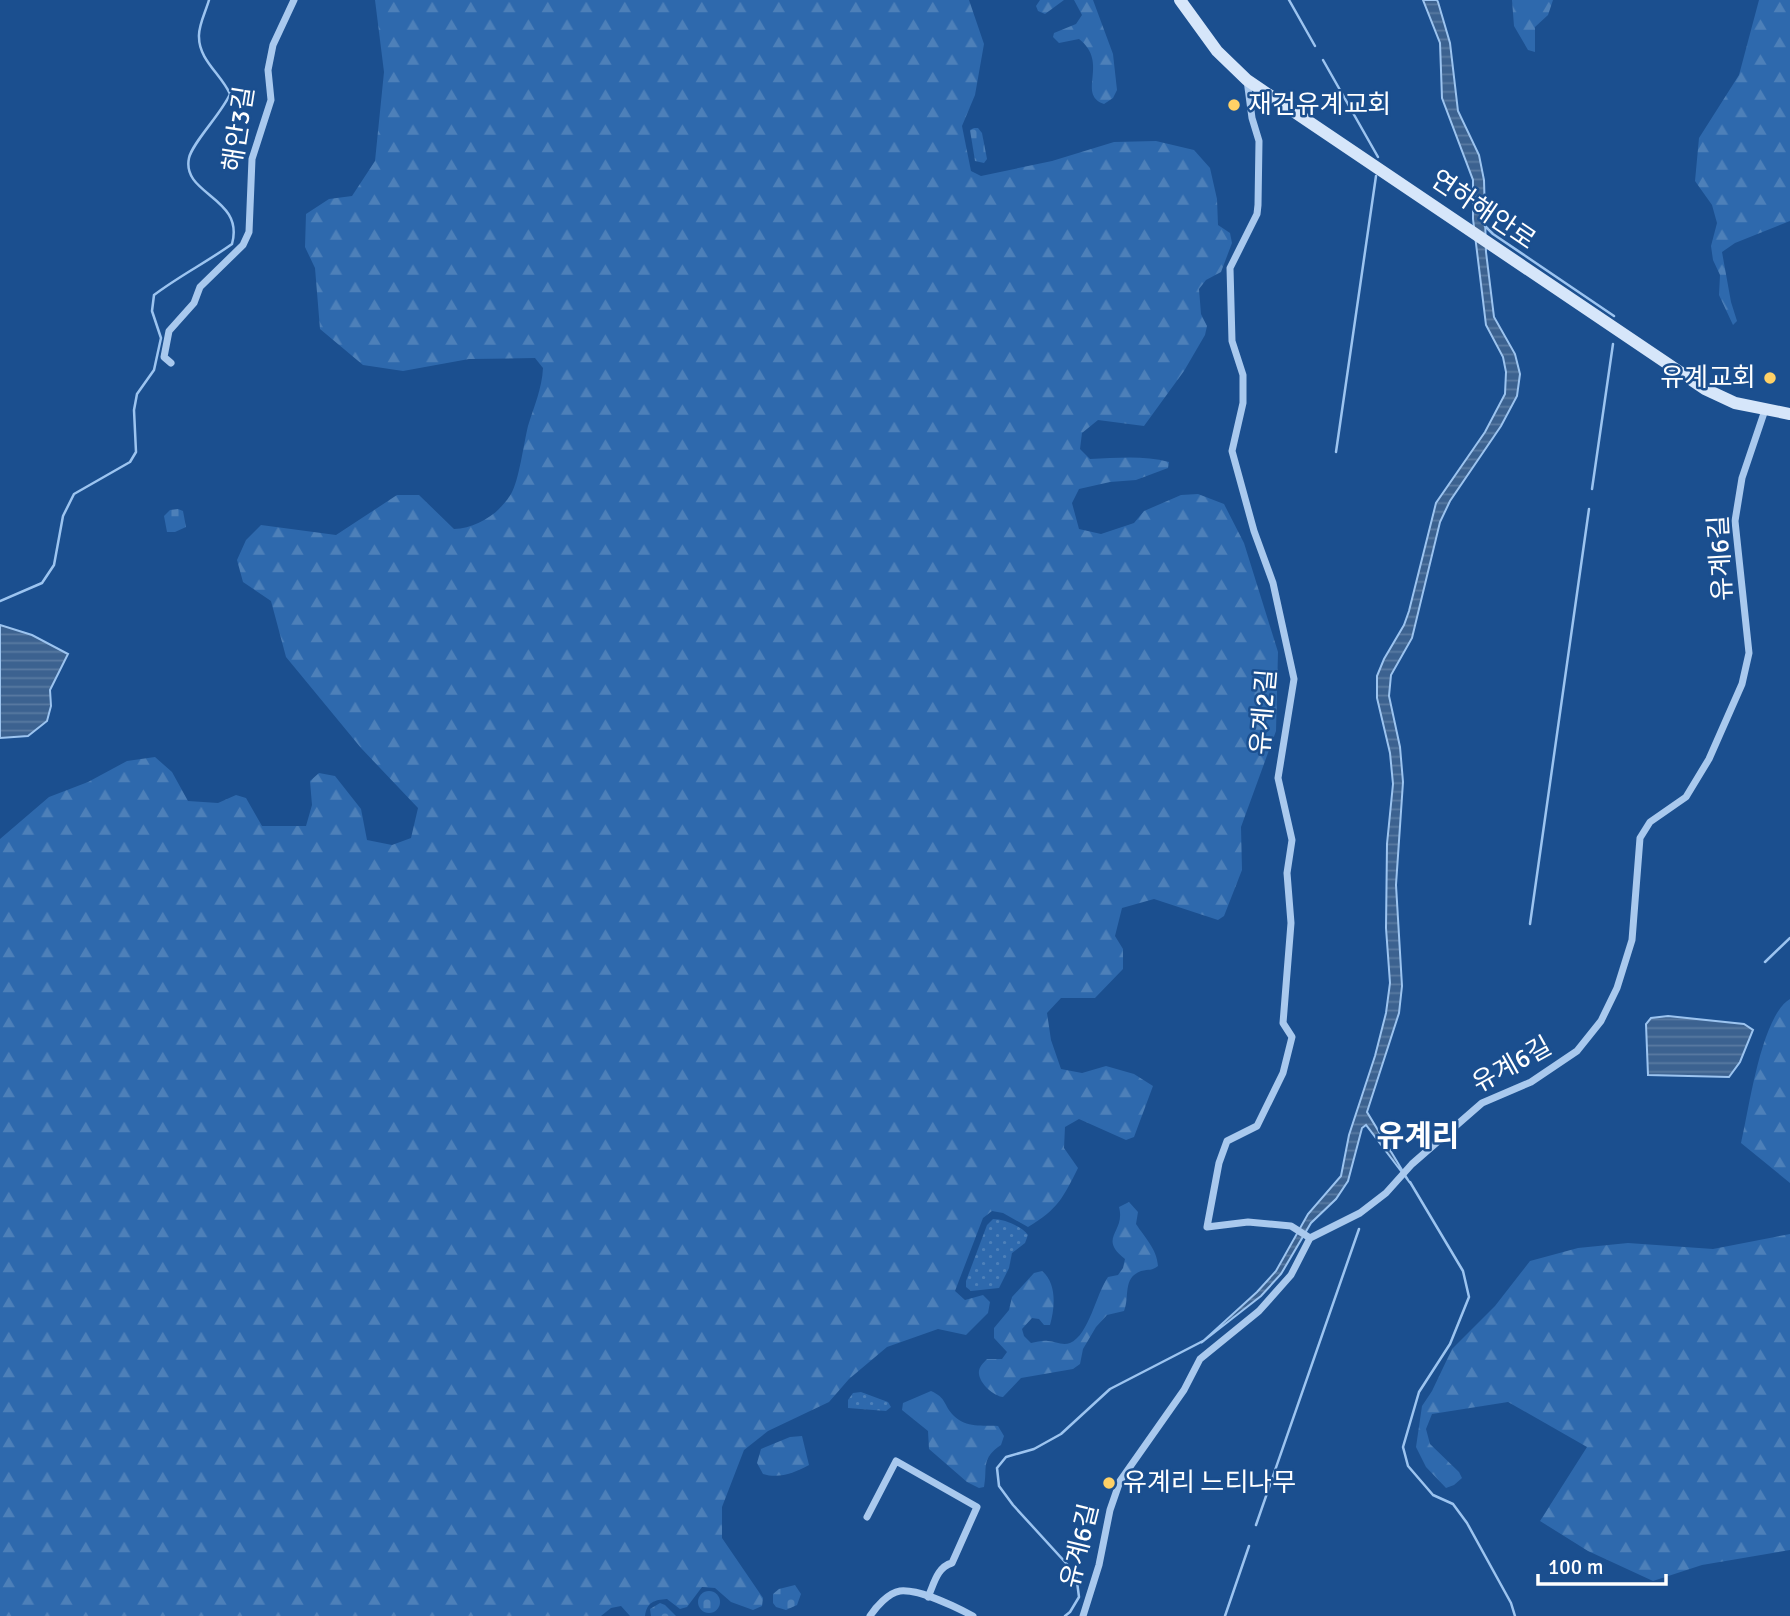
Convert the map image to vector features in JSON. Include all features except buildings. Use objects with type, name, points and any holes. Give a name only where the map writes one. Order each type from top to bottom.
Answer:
[{"type":"street","name":"해안3길","points":[[171,363],[164,357],[169,331],[194,303],[200,288],[243,245],[249,232],[252,159],[271,100],[268,70],[273,45],[294,0]]},
{"type":"street","name":"연하해안로","points":[[1180,0],[1217,51],[1247,80],[1705,389],[1735,403],[1790,414]]},
{"type":"street","name":"유계2길","points":[[1247,80],[1252,118],[1259,141],[1258,205],[1230,268],[1232,341],[1243,375],[1243,403],[1232,451],[1254,531],[1273,583],[1294,679],[1278,778],[1292,840],[1287,873],[1291,922],[1283,1023],[1292,1037],[1283,1073],[1257,1126],[1227,1141],[1219,1163],[1207,1227],[1248,1222],[1291,1226],[1310,1238]]},
{"type":"street","name":"유계6길","points":[[1083,1616],[1100,1565],[1110,1510],[1120,1481],[1184,1391],[1200,1359],[1259,1311],[1291,1275],[1310,1238],[1360,1213],[1386,1193],[1412,1164],[1482,1103],[1531,1082],[1577,1051],[1601,1021],[1617,988],[1632,940],[1640,838],[1650,822],[1686,797],[1709,759],[1742,684],[1749,653],[1735,521],[1742,478],[1765,411]]},
{"type":"street","points":[[867,1517],[896,1461],[977,1507],[952,1563],[945,1565],[938,1574],[928,1597]]},
{"type":"street","points":[[870,1616],[891,1594],[901,1591],[928,1597],[973,1616]]},
{"type":"green space","points":[[375,0],[969,0],[984,44],[975,95],[962,126],[971,171],[981,176],[1052,161],[1114,142],[1156,141],[1194,150],[1210,168],[1217,199],[1218,225],[1230,233],[1232,243],[1221,272],[1206,280],[1199,289],[1201,314],[1207,326],[1205,335],[1184,371],[1144,426],[1098,420],[1082,433],[1080,449],[1090,459],[1149,458],[1169,462],[1168,468],[1136,480],[1079,489],[1072,503],[1079,529],[1101,534],[1134,523],[1144,511],[1181,495],[1198,494],[1224,504],[1244,543],[1278,652],[1276,731],[1241,827],[1242,870],[1224,916],[1218,920],[1154,899],[1122,908],[1115,936],[1123,949],[1123,969],[1095,998],[1061,998],[1047,1013],[1051,1040],[1061,1069],[1082,1073],[1106,1066],[1134,1074],[1153,1086],[1134,1137],[1126,1140],[1079,1119],[1065,1127],[1064,1148],[1078,1168],[1053,1208],[1028,1227],[1003,1213],[992,1211],[983,1218],[955,1291],[965,1300],[983,1295],[990,1302],[988,1313],[966,1335],[938,1329],[887,1347],[849,1379],[829,1402],[768,1431],[744,1450],[722,1507],[722,1538],[763,1598],[762,1606],[753,1610],[731,1602],[715,1588],[702,1587],[687,1607],[680,1609],[667,1599],[658,1600],[649,1605],[645,1616],[630,1616],[621,1606],[611,1608],[601,1616],[0,1616],[0,839],[49,797],[88,782],[127,761],[155,757],[172,772],[188,801],[218,803],[236,795],[246,798],[262,826],[306,826],[312,805],[310,781],[319,773],[335,776],[361,809],[367,840],[392,845],[411,838],[418,808],[361,748],[286,657],[271,601],[243,582],[237,560],[246,540],[261,525],[336,535],[397,495],[419,495],[454,529],[487,519],[500,508],[514,488],[541,383],[543,368],[535,358],[469,359],[403,371],[363,365],[320,329],[315,268],[305,247],[306,214],[329,199],[352,196],[375,161],[384,72]]},
{"type":"green space","points":[[1040,0],[1064,0],[1045,14],[1038,11],[1036,6]]},
{"type":"green space","points":[[1074,0],[1093,0],[1113,54],[1117,90],[1113,98],[1104,104],[1096,99],[1093,93],[1092,58],[1088,48],[1079,39],[1059,43],[1053,37],[1054,33],[1076,24],[1082,15]]},
{"type":"green space","points":[[1512,0],[1553,0],[1548,15],[1535,27],[1535,52],[1528,50],[1514,26]]},
{"type":"green space","points":[[1759,0],[1790,0],[1790,221],[1735,243],[1722,252],[1737,321],[1733,325],[1719,295],[1720,275],[1713,260],[1711,246],[1717,223],[1712,205],[1695,181],[1699,138],[1739,75]]},
{"type":"green space","points":[[978,128],[982,133],[987,159],[984,163],[975,161],[970,130]]},
{"type":"green space","points":[[170,510],[183,511],[186,527],[167,532],[164,516]]},
{"type":"green space","points":[[1790,999],[1790,1183],[1741,1143],[1764,1043],[1771,1024]]},
{"type":"green space","points":[[1129,1202],[1138,1212],[1136,1224],[1153,1249],[1158,1266],[1141,1271],[1131,1278],[1124,1311],[1107,1315],[1096,1327],[1083,1349],[1080,1364],[1073,1369],[1021,1378],[1003,1397],[992,1392],[982,1382],[979,1370],[987,1359],[1002,1359],[1007,1352],[994,1338],[994,1328],[1009,1310],[1012,1297],[1034,1273],[1042,1271],[1052,1289],[1054,1304],[1050,1325],[1044,1325],[1039,1319],[1032,1318],[1022,1329],[1024,1336],[1031,1343],[1046,1341],[1067,1344],[1077,1339],[1108,1277],[1118,1275],[1123,1268],[1125,1259],[1117,1252],[1113,1240],[1119,1223],[1119,1207]]},
{"type":"green space","points":[[993,1219],[1012,1224],[1028,1235],[1025,1243],[1012,1253],[1009,1268],[999,1288],[971,1291],[966,1287],[966,1281],[987,1225]]},
{"type":"green space","points":[[1790,1234],[1790,1550],[1702,1565],[1653,1581],[1588,1551],[1540,1521],[1587,1447],[1508,1402],[1432,1414],[1426,1429],[1430,1444],[1462,1478],[1446,1488],[1426,1467],[1416,1447],[1422,1406],[1452,1349],[1495,1306],[1530,1261],[1578,1248],[1628,1243],[1713,1249]]},
{"type":"green space","points":[[931,1391],[940,1396],[959,1420],[975,1425],[998,1426],[1004,1436],[1001,1445],[987,1459],[984,1487],[979,1488],[967,1482],[929,1449],[928,1431],[902,1410],[903,1403]]},
{"type":"green space","points":[[861,1392],[888,1402],[891,1407],[886,1411],[848,1408],[848,1400],[853,1393]]},
{"type":"green space","points":[[802,1436],[809,1465],[786,1474],[763,1474],[757,1463],[761,1449],[790,1437]]},
{"type":"green space","points":[[795,1585],[801,1594],[797,1605],[786,1610],[776,1607],[773,1594],[779,1589]]},
{"type":"green space","points":[[709,1591],[717,1594],[720,1602],[717,1610],[709,1613],[701,1610],[698,1602],[701,1594]]},
{"type":"green space","points":[[660,1603],[676,1616],[651,1616],[650,1609]]},
{"type":"shaded area","points":[[1423,0],[1437,0],[1450,43],[1458,111],[1479,155],[1484,180],[1486,252],[1494,317],[1515,354],[1520,374],[1517,396],[1501,426],[1450,501],[1440,522],[1412,638],[1391,675],[1389,696],[1400,747],[1403,782],[1396,885],[1402,986],[1399,1013],[1367,1112],[1410,1183],[1366,1125],[1362,1128],[1348,1181],[1336,1199],[1311,1223],[1281,1274],[1261,1296],[1201,1343],[1276,1271],[1308,1214],[1341,1176],[1349,1135],[1386,1013],[1390,983],[1386,928],[1387,844],[1393,784],[1390,753],[1377,698],[1377,676],[1409,611],[1436,503],[1485,432],[1505,394],[1506,372],[1503,357],[1486,325],[1473,219],[1473,180],[1442,98],[1440,43]]},
{"type":"shaded area","points":[[0,625],[32,635],[68,654],[50,690],[51,706],[47,721],[28,736],[0,738]]},
{"type":"shaded area","points":[[1668,1016],[1744,1024],[1753,1030],[1740,1062],[1729,1077],[1648,1075],[1646,1024],[1651,1018]]},
{"type":"waterway","points":[[0,601],[42,583],[54,565],[63,516],[74,494],[130,462],[136,452],[134,410],[137,394],[154,370],[161,338],[152,311],[154,295],[232,244],[234,228],[230,216],[194,180],[189,170],[191,152],[230,94],[206,60],[200,45],[200,28],[209,0]]},
{"type":"waterway","points":[[1289,0],[1315,46]]},
{"type":"waterway","points":[[1323,60],[1378,157]]},
{"type":"waterway","points":[[1336,452],[1376,176]]},
{"type":"waterway","points":[[1485,226],[1614,316]]},
{"type":"waterway","points":[[1592,489],[1613,344]]},
{"type":"waterway","points":[[1530,924],[1589,509]]},
{"type":"waterway","points":[[1765,962],[1790,938]]},
{"type":"waterway","points":[[1410,1182],[1463,1271],[1469,1297],[1450,1344],[1419,1392],[1403,1447],[1408,1466],[1433,1495],[1453,1504],[1467,1523],[1511,1603],[1515,1616]]},
{"type":"waterway","points":[[1256,1525],[1359,1229]]},
{"type":"waterway","points":[[1065,1616],[1079,1597],[1076,1574],[1013,1505],[999,1486],[997,1468],[1006,1457],[1034,1449],[1061,1434],[1110,1389],[1203,1341]]},
{"type":"waterway","points":[[1225,1616],[1249,1546]]},
{"type":"place","name":"재건유계교회","points":[[1234,105]]},
{"type":"place","name":"유계교회","points":[[1770,378]]},
{"type":"place","name":"유계리 느티나무","points":[[1109,1483]]},
{"type":"district","name":"유계리","points":[[1418,1136]]}]
